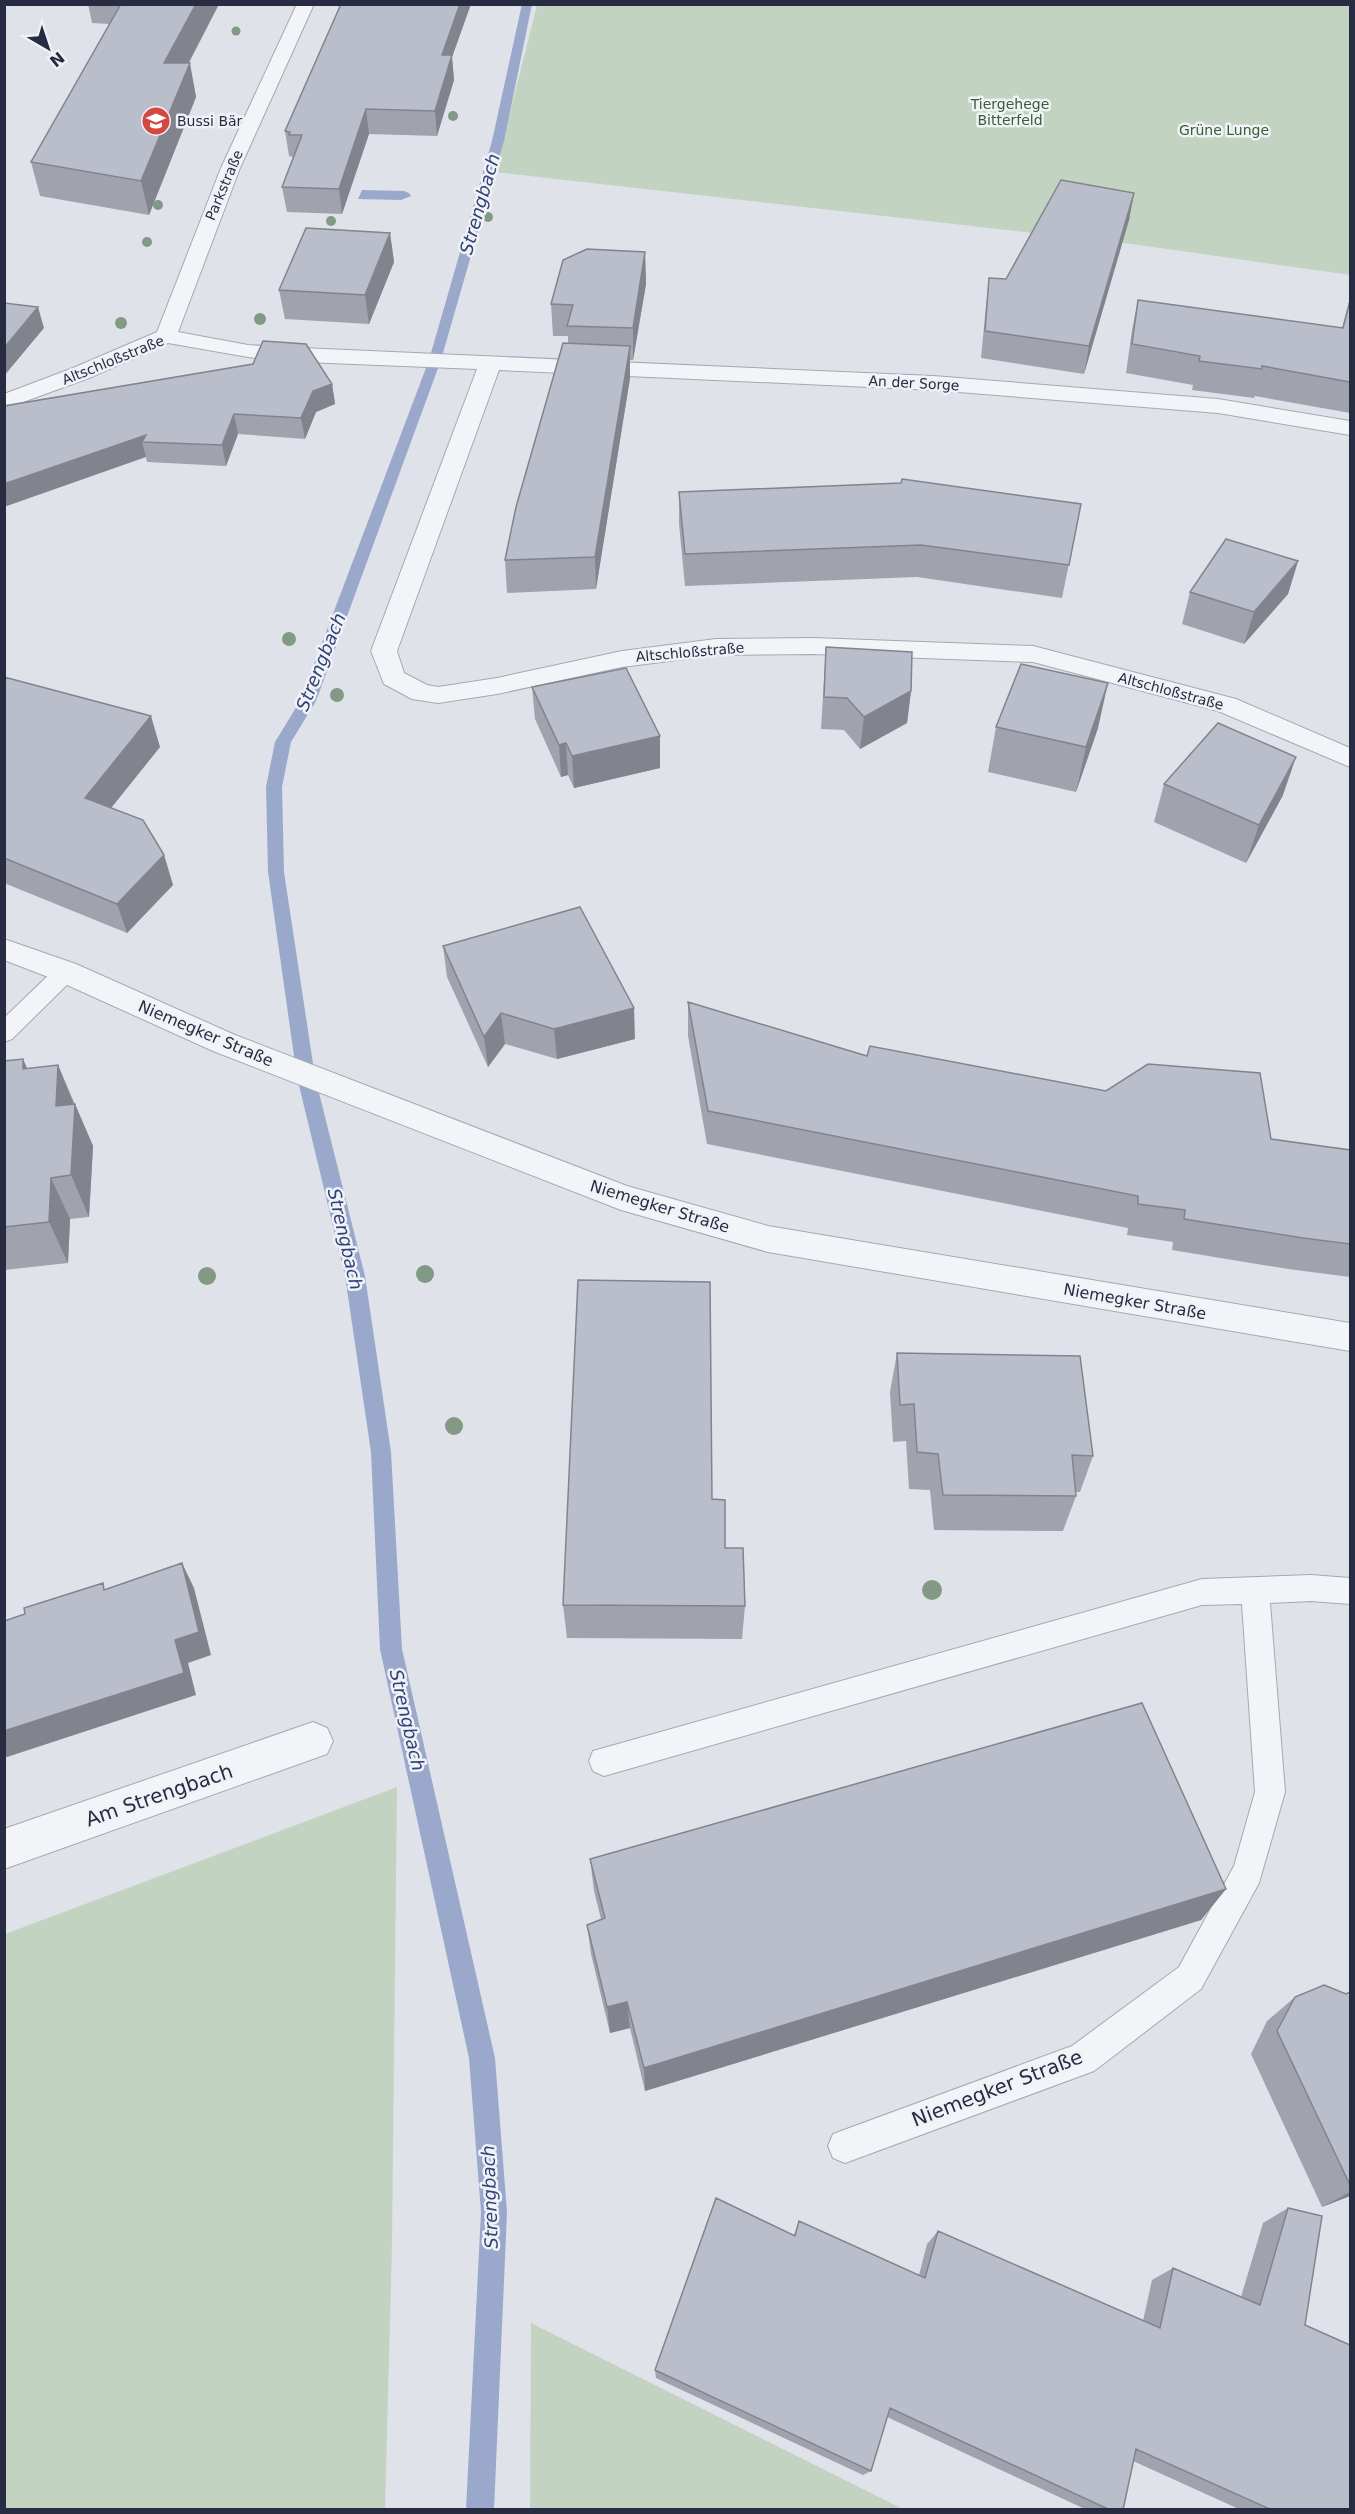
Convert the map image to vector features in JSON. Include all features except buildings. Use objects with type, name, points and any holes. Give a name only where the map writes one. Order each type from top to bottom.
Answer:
[{"type":"street","name":"Parkstraße","points":[[166,336],[201,240],[278,59],[306,4]]},
{"type":"street","name":"Altschloßstraße","points":[[4,402],[81,374],[166,336],[248,351],[483,362],[384,651],[393,678],[421,693],[438,695],[497,686],[622,659],[716,647],[813,646],[1033,654],[1227,705],[1350,758]]},
{"type":"street","name":"An der Sorge","points":[[483,362],[957,385],[1218,406],[1350,428]]},
{"type":"street","name":"Niemegker Straße","points":[[4,949],[66,972],[224,1043],[621,1197],[768,1239],[1350,1337]]},
{"type":"street","name":"Am Strengbach","points":[[4,1849],[313,1741]]},
{"type":"lane","points":[[4,1034],[66,972]]},
{"type":"lane","points":[[604,1761],[1202,1592],[1311,1588],[1350,1591]]},
{"type":"lane","name":"Niemegker Straße","points":[[845,2146],[1082,2059],[1190,1978],[1248,1872],[1270,1792],[1255,1590]]},
{"type":"green space","name":"Grüne Lunge","points":[[537,5],[1350,5],[1350,275],[1139,245],[495,172]]},
{"type":"green space","points":[[397,1787],[392,2245],[385,2509],[5,2509],[5,1934]]},
{"type":"green space","points":[[531,2323],[903,2509],[530,2509]]},
{"type":"water","points":[[362,190],[404,191],[411,196],[401,200],[358,199]]},
{"type":"waterway","name":"Strengbach","points":[[480,2510],[494,2212],[482,2058],[391,1649],[381,1452],[355,1276],[306,1077],[276,872],[274,787],[283,742],[308,701],[435,360],[498,141],[527,4]]},
{"type":"place","name":"Bussi Bär","points":[[156,121]]},
{"type":"park label","name":"Tiergehege Bitterfeld","points":[[1010,112]]}]
